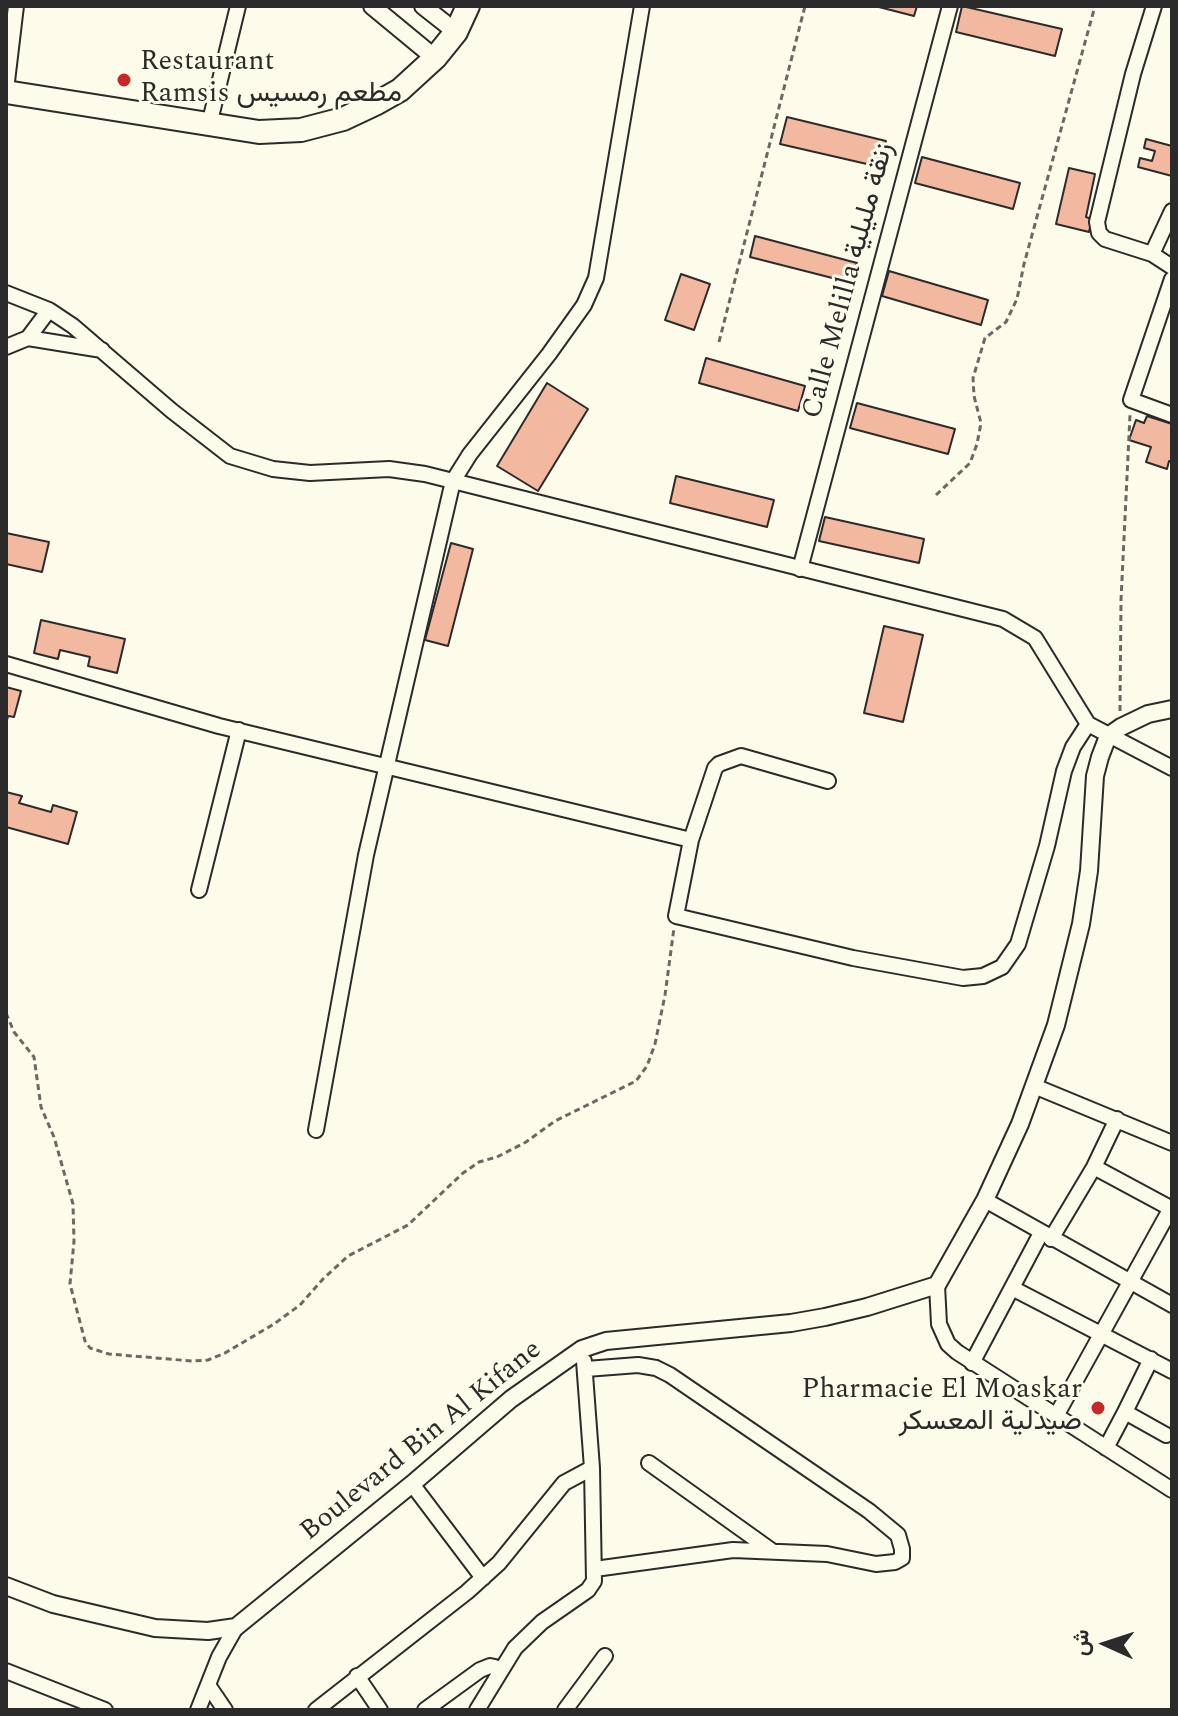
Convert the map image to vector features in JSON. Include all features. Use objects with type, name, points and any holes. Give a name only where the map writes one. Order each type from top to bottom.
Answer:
[{"type":"main road","points":[[6,91],[259,132],[301,130],[343,119],[377,103],[427,66],[456,32],[468,6]]},
{"type":"street","points":[[6,91],[16,6]]},
{"type":"street","points":[[209,125],[238,6]]},
{"type":"street","points":[[372,6],[427,66]]},
{"type":"street","points":[[423,6],[456,32]]},
{"type":"street","points":[[316,1130],[366,855],[453,481],[470,454],[584,305],[596,278],[642,6]]},
{"type":"street","name":"Calle Melilla زنقة مليلية","points":[[800,569],[950,6]]},
{"type":"street","points":[[1154,6],[1133,74],[1097,222],[1099,233],[1105,239],[1152,254],[1172,267]]},
{"type":"street","points":[[1152,254],[1172,211]]},
{"type":"street","points":[[1172,279],[1131,400],[1172,415]]},
{"type":"street","points":[[6,293],[49,310],[230,456],[273,469],[310,473],[389,469],[453,481],[1003,619],[1035,638],[1088,724],[1114,732],[1172,768]]},
{"type":"street","points":[[6,347],[28,338],[49,310]]},
{"type":"street","points":[[28,338],[102,350]]},
{"type":"street","points":[[6,664],[239,730],[691,840]]},
{"type":"street","points":[[1172,709],[1148,714],[1114,732],[1095,776],[1089,871],[1081,924],[1056,1025],[1020,1124],[985,1200],[937,1285],[939,1324],[948,1344],[972,1363],[1172,1490]]},
{"type":"street","points":[[828,781],[741,756],[715,768],[691,840],[676,916],[853,958],[963,978],[983,976],[1002,967],[1018,944],[1073,747],[1088,724]]},
{"type":"street","points":[[199,890],[239,730]]},
{"type":"street","points":[[1034,1086],[1172,1143]]},
{"type":"street","points":[[972,1363],[1012,1288],[1094,1167],[1117,1119]]},
{"type":"street","points":[[1056,1416],[1171,1208],[1094,1167]]},
{"type":"street","points":[[985,1200],[1172,1305]]},
{"type":"street","name":"Boulevard Bin Al Kifane","points":[[236,1627],[511,1399],[582,1349],[606,1341],[825,1317],[937,1285]]},
{"type":"street","points":[[1012,1288],[1172,1371]]},
{"type":"street","points":[[477,1710],[515,1648],[542,1622],[588,1590],[594,1581],[592,1468],[582,1349]]},
{"type":"street","points":[[1106,1448],[1151,1359]]},
{"type":"street","points":[[586,1369],[638,1365],[656,1368],[670,1375],[869,1511],[898,1535],[902,1558],[876,1564],[827,1554],[733,1550],[595,1569]]},
{"type":"street","points":[[1125,1412],[1170,1432]]},
{"type":"street","points":[[649,1463],[774,1552]]},
{"type":"street","points":[[316,1710],[483,1578],[499,1563],[564,1483],[592,1468]]},
{"type":"street","points":[[412,1484],[483,1578]]},
{"type":"street","points":[[6,1586],[53,1604],[155,1628],[208,1631],[236,1627]]},
{"type":"street","points":[[198,1710],[219,1657],[236,1627]]},
{"type":"street","points":[[565,1710],[605,1656]]},
{"type":"street","points":[[425,1710],[480,1670],[490,1666],[499,1673]]},
{"type":"street","points":[[6,1671],[105,1710]]},
{"type":"street","points":[[357,1676],[380,1710]]},
{"type":"street","points":[[208,1685],[225,1710]]},
{"type":"path","points":[[719,342],[805,6]]},
{"type":"path","points":[[936,495],[970,463],[977,444],[981,423],[973,378],[985,338],[1006,322],[1017,299],[1032,233],[1095,6]]},
{"type":"path","points":[[1114,732],[1131,400]]},
{"type":"path","points":[[6,1013],[14,1032],[34,1057],[41,1107],[54,1137],[73,1204],[70,1284],[85,1341],[90,1348],[109,1354],[208,1360],[262,1331],[300,1305],[348,1256],[408,1225],[479,1162],[497,1157],[526,1142],[555,1121],[636,1081],[647,1066],[655,1044],[676,916]]},
{"type":"building","points":[[875,6],[917,6],[914,16]]},
{"type":"building","points":[[962,6],[1062,29],[1055,56],[956,32]]},
{"type":"building","points":[[787,117],[886,141],[880,167],[780,144]]},
{"type":"building","points":[[1146,139],[1172,146],[1172,176],[1138,167],[1140,158],[1152,161],[1155,151],[1144,148]]},
{"type":"building","points":[[922,157],[1020,183],[1013,209],[915,183]]},
{"type":"building","points":[[1069,168],[1095,174],[1086,217],[1092,219],[1089,232],[1056,224]]},
{"type":"building","points":[[755,236],[857,263],[852,283],[750,257]]},
{"type":"building","points":[[889,271],[988,300],[981,325],[882,296]]},
{"type":"building","points":[[681,274],[710,284],[694,330],[665,320]]},
{"type":"building","points":[[706,358],[805,386],[798,411],[699,383]]},
{"type":"building","points":[[547,383],[588,409],[538,491],[497,466]]},
{"type":"building","points":[[857,403],[955,429],[948,454],[850,428]]},
{"type":"building","points":[[1147,416],[1172,424],[1172,462],[1169,461],[1167,469],[1146,462],[1151,447],[1129,440],[1136,420],[1144,423]]},
{"type":"building","points":[[676,476],[774,500],[767,527],[670,503]]},
{"type":"building","points":[[825,517],[924,539],[919,563],[819,541]]},
{"type":"building","points":[[6,533],[49,542],[42,572],[6,564]]},
{"type":"building","points":[[451,543],[473,549],[448,646],[425,640]]},
{"type":"building","points":[[41,620],[125,639],[117,673],[88,666],[90,657],[60,650],[58,659],[34,653]]},
{"type":"building","points":[[884,626],[923,635],[903,722],[864,713]]},
{"type":"building","points":[[6,687],[21,691],[14,717],[8,716],[6,724]]},
{"type":"building","points":[[6,792],[22,796],[19,803],[51,812],[53,805],[77,812],[68,844],[6,827]]},
{"type":"place","name":"Restaurant Ramsis مطعم رمسيس","points":[[124,80]]},
{"type":"place","name":"Pharmacie El Moaskar صيدلية المعسكر","points":[[1098,1408]]}]
